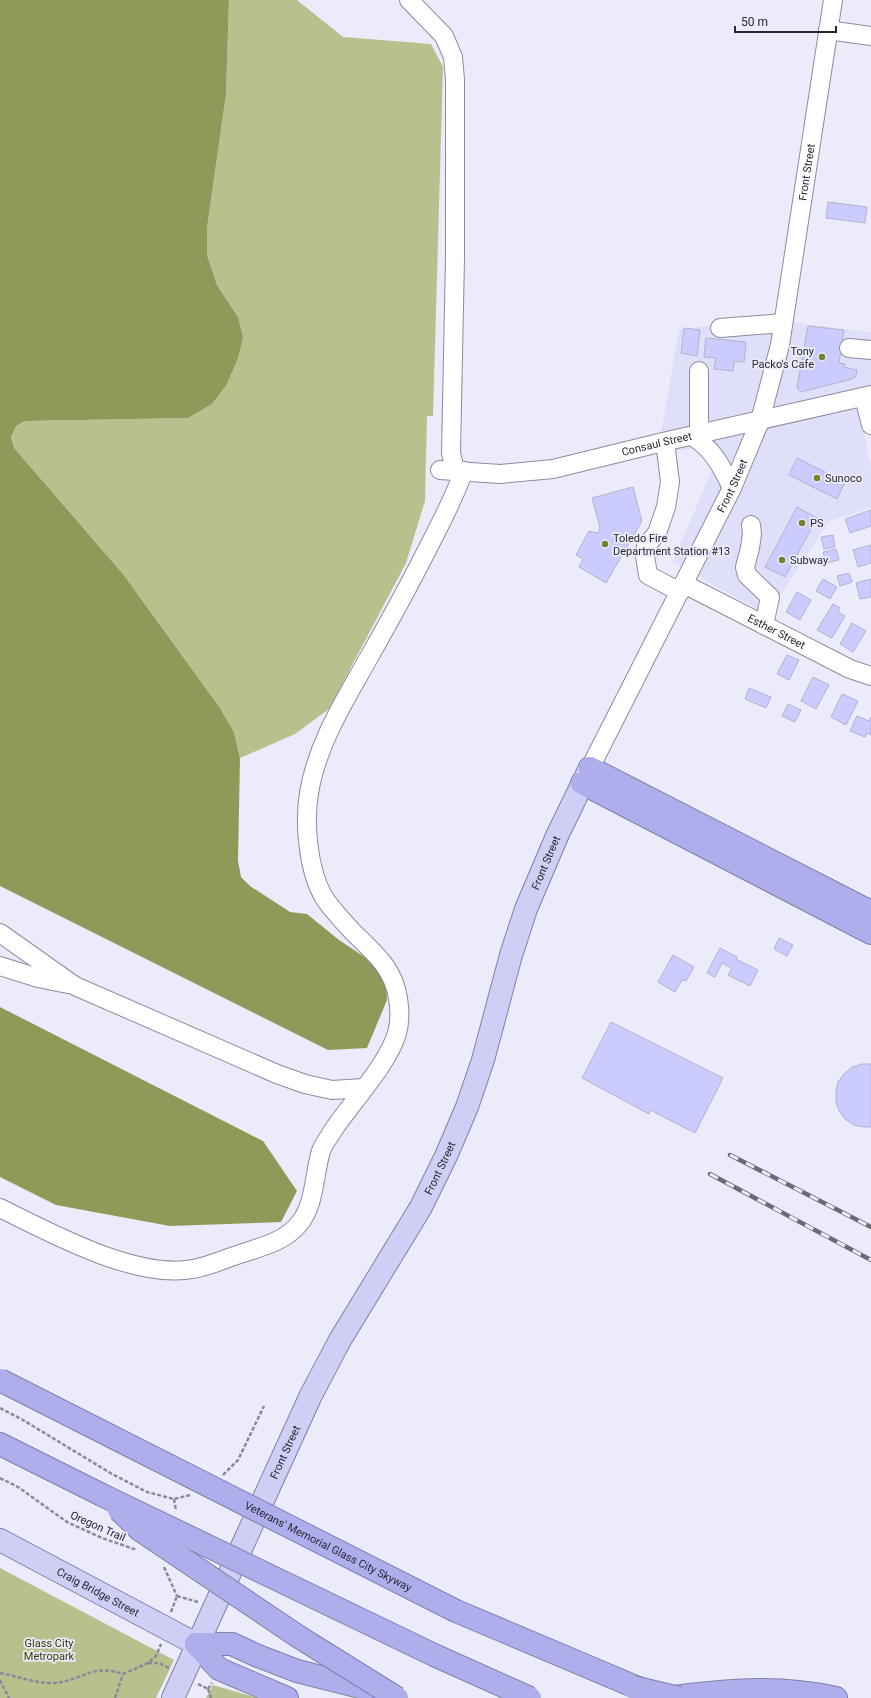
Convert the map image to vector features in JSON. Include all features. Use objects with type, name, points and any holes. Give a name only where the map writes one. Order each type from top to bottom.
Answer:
[{"type":"highway","points":[[586,775],[871,912]]},
{"type":"highway","points":[[586,775],[871,933]]},
{"type":"highway","name":"Veterans' Memorial Glass City Skyway","points":[[0,1380],[456,1611],[633,1687],[663,1698]]},
{"type":"highway","points":[[0,1444],[104,1496],[427,1651],[530,1698]]},
{"type":"highway","points":[[104,1496],[140,1530],[299,1637],[397,1698]]},
{"type":"highway","points":[[196,1644],[219,1669],[287,1698]]},
{"type":"highway","points":[[196,1644],[232,1644],[297,1671],[342,1684],[406,1698]]},
{"type":"highway","points":[[633,1687],[679,1698]]},
{"type":"highway","points":[[666,1698],[742,1690],[786,1691],[836,1698]]},
{"type":"main road","name":"Front Street","points":[[173,1698],[196,1644],[311,1395],[340,1340],[418,1213],[446,1156],[467,1107],[482,1060],[511,955],[526,909],[545,862],[586,775]]},
{"type":"main road","name":"Craig Bridge Street","points":[[0,1540],[196,1644]]},
{"type":"street","points":[[0,1208],[64,1239],[111,1258],[162,1270],[193,1269],[285,1238],[302,1221],[311,1200],[322,1149],[334,1129],[389,1054],[397,1033],[400,1013],[398,995],[392,977],[379,956],[335,912],[323,896],[309,852],[307,820],[309,794],[316,766],[327,734],[404,596],[455,497],[451,453],[455,258],[455,80],[453,57],[444,36],[425,14],[410,0]]},
{"type":"street","name":"Front Street","points":[[586,775],[732,488],[760,421],[780,345],[833,0]]},
{"type":"street","points":[[828,30],[871,36]]},
{"type":"street","points":[[720,328],[783,323]]},
{"type":"street","points":[[849,348],[871,350]]},
{"type":"street","points":[[699,372],[695,436],[712,452],[732,488]]},
{"type":"street","points":[[868,396],[871,425]]},
{"type":"street","name":"Consaul Street","points":[[453,471],[500,474],[553,469],[868,396]]},
{"type":"street","name":"Esther Street","points":[[665,442],[670,482],[666,507],[657,533],[646,546],[646,566],[648,575],[682,588],[764,625],[850,669],[871,676]]},
{"type":"street","points":[[751,525],[752,534],[746,567],[747,575],[770,597],[764,625]]},
{"type":"street","points":[[0,933],[74,986]]},
{"type":"street","points":[[0,966],[38,978],[74,986],[277,1074],[305,1084],[332,1090],[364,1088]]},
{"type":"path","name":"Oregon Trail","points":[[0,1478],[18,1487],[67,1522],[102,1538],[144,1552]]},
{"type":"path","points":[[162,1563],[177,1596]]},
{"type":"path","points":[[0,1673],[53,1683],[64,1682],[101,1670],[114,1671],[123,1674],[148,1663],[156,1656]]},
{"type":"path","points":[[148,1663],[159,1663]]},
{"type":"path","points":[[115,1698],[123,1674]]},
{"type":"path","points":[[0,1680],[9,1698]]},
{"type":"path","points":[[208,1690],[211,1698]]},
{"type":"shaded area","points":[[0,0],[229,0],[226,94],[207,228],[207,255],[217,285],[238,317],[243,338],[237,361],[226,386],[212,404],[188,418],[25,421],[16,426],[11,437],[14,448],[123,574],[220,708],[234,732],[240,758],[238,861],[241,877],[250,886],[290,912],[307,914],[339,940],[378,966],[386,979],[387,1000],[367,1048],[328,1050],[0,886]]},
{"type":"shaded area","points":[[768,320],[871,332],[871,399],[862,426],[871,468],[871,508],[829,521],[782,592],[769,616],[673,562],[714,465],[702,448],[658,452],[679,329]]},
{"type":"shaded area","points":[[0,1007],[263,1141],[297,1191],[281,1222],[170,1226],[56,1205],[0,1177]]},
{"type":"green space","points":[[229,0],[297,0],[343,37],[431,44],[443,67],[433,416],[427,416],[425,501],[406,563],[329,709],[295,734],[240,758],[234,732],[220,708],[123,574],[14,448],[11,437],[16,426],[25,421],[188,418],[212,404],[226,386],[237,361],[238,317],[217,285],[207,255],[207,228],[226,94]]},
{"type":"green space","name":"Glass City Metropark","points":[[0,1568],[174,1660],[156,1698],[0,1698]]},
{"type":"green space","points":[[213,1685],[258,1698],[206,1698]]},
{"type":"building","points":[[828,202],[867,207],[865,223],[826,218]]},
{"type":"building","points":[[808,326],[844,330],[839,363],[845,364],[844,367],[857,370],[856,377],[801,392],[797,388]]},
{"type":"building","points":[[684,328],[700,330],[697,356],[681,353]]},
{"type":"building","points":[[706,338],[746,342],[744,362],[734,361],[733,371],[714,369],[716,358],[704,357]]},
{"type":"building","name":"Sunoco","points":[[797,458],[845,482],[837,499],[789,475]]},
{"type":"building","name":"Toledo Fire Department Station #13","points":[[633,487],[642,521],[606,583],[579,567],[583,559],[576,555],[589,531],[598,533],[600,528],[592,498]]},
{"type":"building","points":[[797,507],[817,518],[785,577],[765,567]]},
{"type":"building","points":[[871,510],[871,526],[850,533],[845,519]]},
{"type":"building","points":[[833,535],[835,547],[824,549],[821,537]]},
{"type":"building","points":[[871,545],[871,563],[858,567],[853,550]]},
{"type":"building","points":[[836,549],[839,560],[826,563],[823,552]]},
{"type":"building","points":[[849,573],[852,582],[840,586],[837,576]]},
{"type":"building","points":[[823,579],[837,587],[830,599],[816,591]]},
{"type":"building","points":[[871,579],[871,597],[860,599],[856,583]]},
{"type":"building","points":[[797,592],[811,600],[800,620],[786,612]]},
{"type":"building","points":[[833,604],[840,608],[838,612],[845,616],[832,638],[817,630]]},
{"type":"building","points":[[852,623],[866,631],[853,652],[840,644]]},
{"type":"building","points":[[787,655],[799,660],[789,680],[777,674]]},
{"type":"building","points":[[813,677],[829,685],[816,709],[801,701]]},
{"type":"building","points":[[749,688],[771,697],[766,708],[745,699]]},
{"type":"building","points":[[842,694],[858,701],[846,725],[831,717]]},
{"type":"building","points":[[788,704],[801,710],[795,722],[782,716]]},
{"type":"building","points":[[857,716],[869,721],[871,717],[871,735],[867,733],[865,737],[850,731]]},
{"type":"building","points":[[779,938],[793,945],[787,956],[774,949]]},
{"type":"building","points":[[720,948],[737,957],[736,959],[758,970],[750,986],[728,975],[732,968],[722,963],[715,977],[707,973]]},
{"type":"building","points":[[673,955],[694,967],[686,981],[682,980],[675,992],[658,982]]},
{"type":"building","points":[[611,1022],[723,1078],[695,1133],[650,1110],[649,1114],[582,1078]]},
{"type":"building","points":[[862,1064],[871,1064],[871,1127],[854,1125],[845,1119],[839,1111],[836,1102],[838,1082],[852,1067]]},
{"type":"railway","points":[[730,1155],[871,1227]]},
{"type":"railway","points":[[710,1174],[871,1260]]},
{"type":"place","name":"Tony Packo's Cafe","points":[[822,357]]},
{"type":"place","name":"Sunoco","points":[[817,478]]},
{"type":"place","name":"PS","points":[[802,523]]},
{"type":"place","name":"Toledo Fire Department Station #13","points":[[605,544]]},
{"type":"place","name":"Subway","points":[[782,560]]}]
